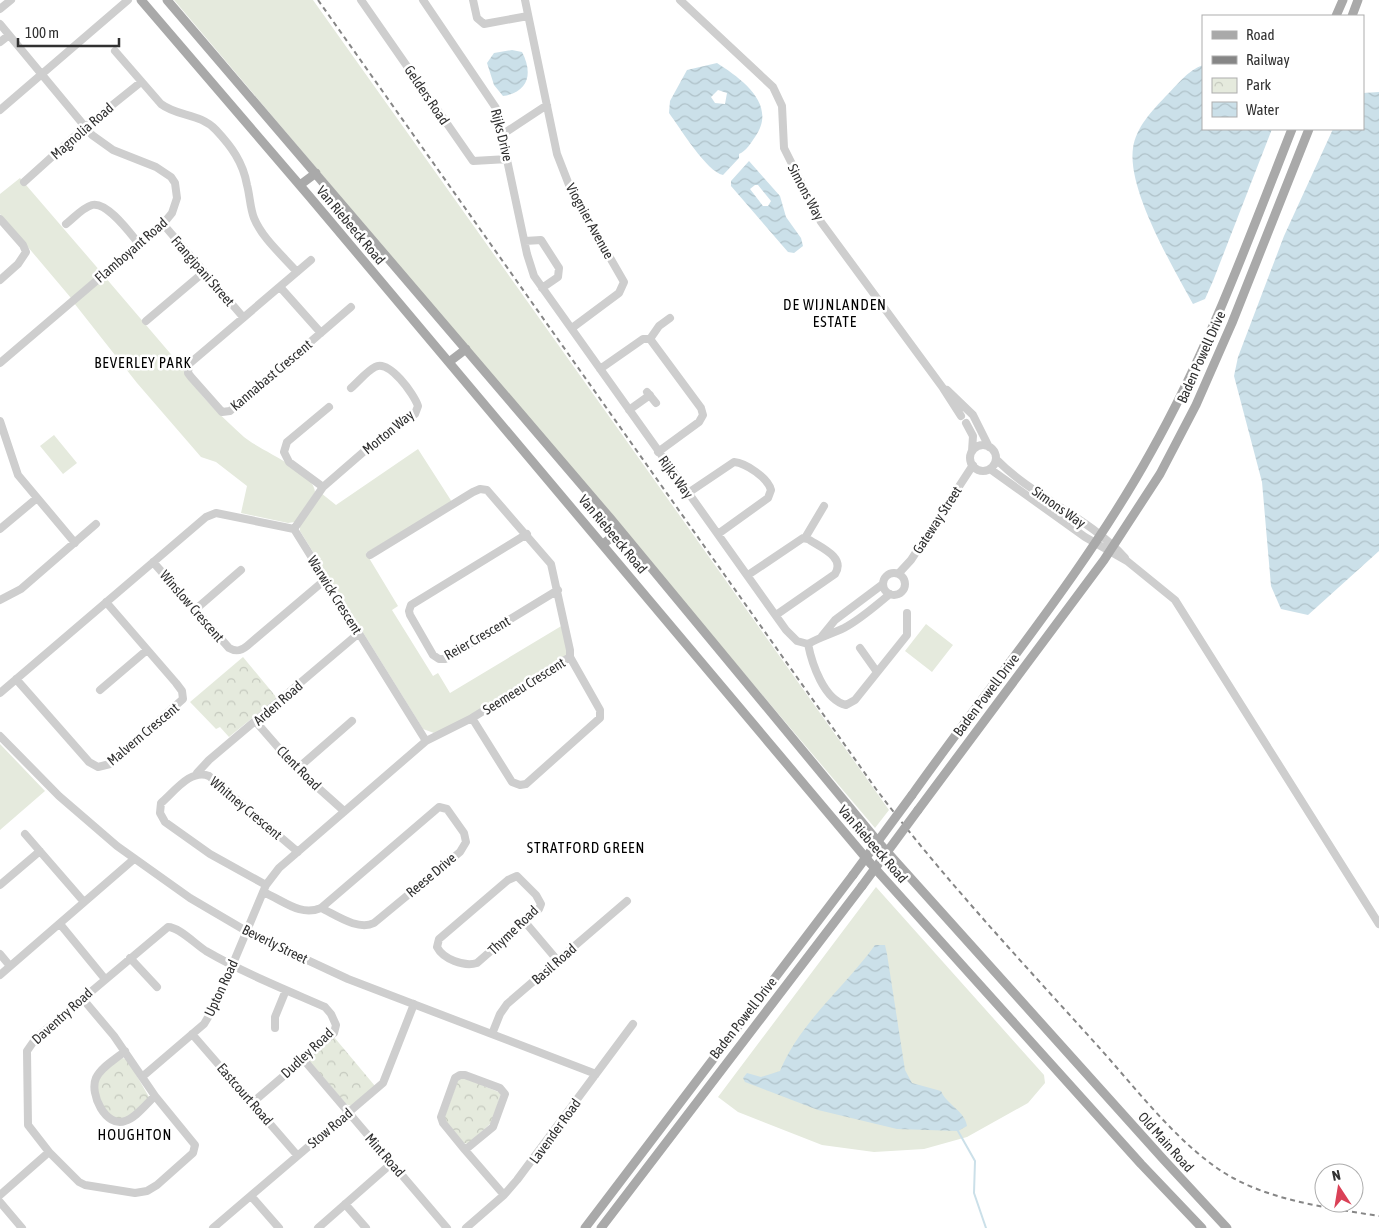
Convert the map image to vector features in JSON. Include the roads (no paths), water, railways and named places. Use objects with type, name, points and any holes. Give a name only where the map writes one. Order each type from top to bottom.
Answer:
[{"type":"main road","name":"Van Riebeeck Road","points":[[141,0],[300,185],[871,864],[1068,1083],[1202,1228]]},
{"type":"main road","name":"Van Riebeeck Road","points":[[167,0],[620,531],[880,844],[1086,1074]]},
{"type":"main road","points":[[1336,15],[1343,0]]},
{"type":"main road","points":[[1352,15],[1358,0]]},
{"type":"main road","name":"Baden Powell Drive","points":[[584,1228],[853,875],[1000,676],[1097,539],[1150,453],[1213,330],[1292,130]]},
{"type":"main road","name":"Baden Powell Drive","points":[[601,1228],[862,886],[1112,549],[1160,474],[1196,405],[1232,323],[1309,130]]},
{"type":"main road","points":[[300,185],[316,173]]},
{"type":"main road","points":[[449,362],[466,349]]},
{"type":"main road","points":[[603,544],[620,531]]},
{"type":"main road","name":"Old Main Road","points":[[1086,1074],[1227,1228]]},
{"type":"street","points":[[0,9],[11,0]]},
{"type":"street","points":[[0,110],[128,0]]},
{"type":"street","name":"Gelders Road","points":[[361,0],[472,161],[508,159]]},
{"type":"street","name":"Rijks Drive","points":[[423,0],[492,100],[503,134],[530,266],[542,288]]},
{"type":"street","points":[[473,0],[477,18],[484,24],[528,16]]},
{"type":"street","name":"Viognier Avenue","points":[[525,0],[557,154],[571,190],[624,282],[619,294],[572,328]]},
{"type":"street","name":"Simons Way","points":[[680,0],[773,87],[782,106],[784,148],[821,222],[944,388],[973,436],[972,451]]},
{"type":"street","name":"Flamboyant Road","points":[[0,24],[85,127],[113,150],[156,167],[171,177],[177,198],[172,213],[163,224],[0,363]]},
{"type":"street","points":[[0,42],[9,35]]},
{"type":"street","points":[[115,51],[164,106],[208,122],[236,154],[245,172],[252,212],[256,223],[297,272]]},
{"type":"street","name":"Magnolia Road","points":[[24,182],[85,127],[141,82]]},
{"type":"street","points":[[503,134],[547,105]]},
{"type":"street","points":[[66,224],[90,206],[101,206],[113,214],[139,244]]},
{"type":"street","points":[[0,219],[23,245],[26,252],[18,264],[0,280]]},
{"type":"street","name":"Frangipani Street","points":[[163,224],[243,317]]},
{"type":"street","points":[[525,241],[541,240],[559,268],[558,277],[542,288]]},
{"type":"street","name":"Kannabast Crescent","points":[[311,260],[189,364],[188,368],[191,377],[222,412],[234,408],[350,307]]},
{"type":"street","points":[[146,321],[204,272]]},
{"type":"street","points":[[280,286],[321,332]]},
{"type":"street","name":"Rijks Way","points":[[542,288],[791,636],[808,644]]},
{"type":"street","points":[[650,339],[659,326],[670,318]]},
{"type":"street","points":[[600,368],[643,339],[650,339]]},
{"type":"street","points":[[650,339],[703,413],[699,422],[658,452]]},
{"type":"street","name":"Morton Way","points":[[294,529],[323,487],[368,448],[414,414],[418,406],[415,396],[389,367],[381,365],[375,367],[351,388]]},
{"type":"street","name":"Simons Way","points":[[944,388],[967,407],[978,421],[989,447]]},
{"type":"street","points":[[629,410],[649,393],[656,403]]},
{"type":"street","points":[[323,487],[290,462],[284,452],[287,442],[329,406]]},
{"type":"street","points":[[0,421],[3,444],[18,475],[75,543]]},
{"type":"street","points":[[982,445],[989,447],[994,452],[996,459],[990,468],[979,470],[973,466],[972,451],[982,445]]},
{"type":"street","name":"Simons Way","points":[[996,459],[1097,539]]},
{"type":"street","points":[[688,493],[734,462],[740,463],[768,482],[771,490],[768,498],[718,534]]},
{"type":"street","name":"Gateway Street","points":[[899,574],[912,560],[973,466]]},
{"type":"street","name":"Simons Way","points":[[990,468],[1097,539]]},
{"type":"street","name":"Seemeeu Crescent","points":[[370,555],[480,489],[492,494],[551,564],[558,590],[570,657],[472,718],[426,741]]},
{"type":"street","points":[[0,529],[37,498]]},
{"type":"street","points":[[805,538],[824,506]]},
{"type":"street","points":[[0,693],[206,517],[216,513],[294,529]]},
{"type":"street","points":[[0,600],[21,589],[96,524]]},
{"type":"street","name":"Warwick Crescent","points":[[294,529],[426,741]]},
{"type":"street","name":"Reier Crescent","points":[[526,534],[411,605],[410,615],[433,655],[440,659],[445,659],[558,590]]},
{"type":"street","points":[[748,575],[798,539],[805,538],[834,556],[838,569],[833,576],[776,615]]},
{"type":"street","points":[[1097,539],[1175,600],[1379,924]]},
{"type":"street","name":"Winslow Crescent","points":[[153,562],[196,608],[229,648],[238,651],[248,646],[326,579]]},
{"type":"street","points":[[196,608],[241,570]]},
{"type":"street","points":[[822,636],[835,620],[883,584],[888,574],[899,574],[906,582],[904,590],[899,594],[890,594],[885,591],[883,584]]},
{"type":"street","points":[[890,594],[842,629],[822,636],[808,644],[815,673],[842,704],[846,705],[855,700],[907,635],[907,613]]},
{"type":"street","name":"Malvern Crescent","points":[[16,679],[89,762],[103,768],[179,705],[183,699],[182,691],[106,602]]},
{"type":"street","points":[[857,604],[864,614]]},
{"type":"street","name":"Arden Road","points":[[197,773],[359,633]]},
{"type":"street","points":[[860,648],[877,672]]},
{"type":"street","points":[[100,690],[147,650]]},
{"type":"street","points":[[472,718],[512,782],[520,785],[526,784],[600,718],[600,710],[570,657]]},
{"type":"street","points":[[297,769],[352,721]]},
{"type":"street","name":"Clent Road","points":[[256,722],[297,769],[344,812]]},
{"type":"street","name":"Beverly Street","points":[[0,736],[59,796],[134,859],[190,898],[247,932],[348,979],[596,1074]]},
{"type":"street","points":[[247,932],[272,876],[426,741]]},
{"type":"street","name":"Whitney Crescent","points":[[265,889],[210,854],[162,818],[161,803],[197,773],[209,776],[298,852]]},
{"type":"street","name":"Reese Drive","points":[[265,889],[304,912],[321,908],[439,807],[447,808],[464,833],[466,842],[460,852],[371,925],[364,926],[352,922],[321,908]]},
{"type":"street","points":[[25,834],[84,902]]},
{"type":"street","points":[[0,885],[40,851]]},
{"type":"street","points":[[0,975],[134,859]]},
{"type":"street","name":"Thyme Road","points":[[515,876],[520,877],[529,886],[541,904],[539,909],[525,922],[477,963],[466,964],[443,956],[437,948],[439,939],[515,876]]},
{"type":"street","name":"Basil Road","points":[[492,1034],[503,1008],[627,901]]},
{"type":"street","points":[[525,922],[558,961]]},
{"type":"street","points":[[60,924],[105,978]]},
{"type":"street","name":"Daventry Road","points":[[82,998],[125,1051],[155,1096],[194,1141],[195,1150],[152,1189],[135,1193],[85,1185],[73,1178],[33,1132],[27,1121],[26,1054],[33,1041],[82,998],[105,978],[168,927],[173,927],[196,945],[232,966]]},
{"type":"street","name":"Upton Road","points":[[142,1077],[209,1017],[247,932]]},
{"type":"street","points":[[0,954],[10,966]]},
{"type":"street","points":[[130,958],[157,987]]},
{"type":"street","name":"Dudley Road","points":[[232,966],[325,1007],[336,1025],[334,1033],[252,1103]]},
{"type":"street","points":[[276,1028],[275,1017],[286,990]]},
{"type":"street","name":"Stow Road","points":[[213,1228],[386,1078],[414,1004]]},
{"type":"street","name":"Lavender Road","points":[[466,1228],[504,1195],[535,1158],[633,1024]]},
{"type":"street","name":"Eastcourt Road","points":[[192,1034],[297,1155]]},
{"type":"street","points":[[125,1051],[97,1075],[94,1087],[96,1102],[111,1120],[123,1122],[129,1120],[155,1096]]},
{"type":"street","name":"Mint Road","points":[[303,1059],[448,1228]]},
{"type":"street","points":[[465,1150],[493,1126],[505,1094],[500,1088],[462,1074],[455,1078],[441,1117],[443,1123],[465,1150],[504,1195]]},
{"type":"street","points":[[0,1195],[49,1152]]},
{"type":"street","points":[[318,1228],[392,1163]]},
{"type":"street","points":[[251,1196],[279,1228]]},
{"type":"street","points":[[0,1202],[22,1228]]},
{"type":"street","points":[[346,1204],[366,1228]]},
{"type":"water","points":[[512,50],[522,52],[528,74],[523,86],[512,94],[503,96],[494,85],[487,63],[494,53]]},
{"type":"water","points":[[717,63],[746,85],[760,104],[762,114],[761,125],[755,137],[723,175],[709,166],[702,158],[669,113],[670,101],[687,70]],"holes":[[[718,90],[727,93],[725,104],[715,103],[711,97]]]},
{"type":"water","points":[[1202,66],[1202,130],[1272,130],[1205,299],[1193,304],[1153,228],[1144,206],[1133,165],[1133,148],[1137,133],[1150,114],[1182,79]]},
{"type":"water","points":[[1379,92],[1379,551],[1308,615],[1281,609],[1271,586],[1262,482],[1234,376],[1238,357],[1284,236],[1333,130],[1364,130],[1364,93]]},
{"type":"water","points":[[749,161],[780,196],[786,217],[801,238],[803,246],[794,253],[788,252],[731,186],[731,181]],"holes":[[[758,185],[771,201],[768,206],[763,206],[750,189]]]},
{"type":"water","points":[[875,945],[885,945],[905,1070],[912,1083],[941,1091],[963,1116],[967,1126],[958,1131],[897,1129],[818,1110],[745,1082],[743,1078],[747,1073],[761,1077],[780,1071],[789,1053],[811,1021]]},
{"type":"waterway","points":[[958,1131],[975,1161],[974,1193],[986,1228]]},
{"type":"railway","points":[[318,0],[876,789],[983,919],[1160,1117],[1214,1166],[1233,1178],[1268,1193],[1323,1207],[1379,1216]]},
{"type":"district","name":"DE WIJNLANDEN ESTATE","points":[[835,312]]},
{"type":"district","name":"BEVERLEY PARK","points":[[143,362]]},
{"type":"district","name":"STRATFORD GREEN","points":[[586,847]]},
{"type":"district","name":"HOUGHTON","points":[[135,1134]]}]
